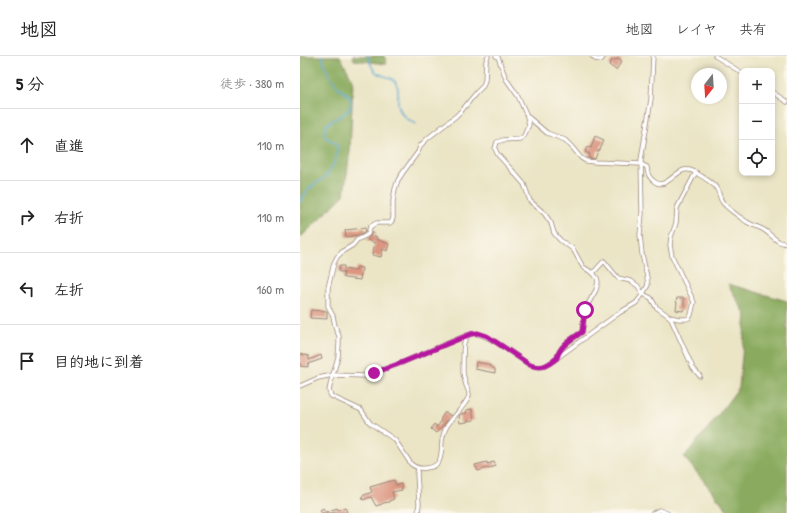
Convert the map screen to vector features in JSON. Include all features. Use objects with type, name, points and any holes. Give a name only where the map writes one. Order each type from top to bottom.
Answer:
[{"type":"street","points":[[471,334],[466,337],[463,344],[464,373],[470,394],[468,400],[447,425],[442,440],[440,460],[436,465],[427,468],[415,467],[395,440],[370,423],[361,410],[331,396],[329,391],[338,357],[339,336],[333,316],[328,306],[328,288],[336,257],[353,245],[357,240],[368,234],[370,227],[376,223],[392,221],[393,201],[398,180],[418,152],[421,145],[456,116],[483,86],[488,56]]},
{"type":"street","points":[[496,56],[498,57],[506,79],[518,96],[527,116],[529,125],[528,130],[520,139],[503,140],[497,142],[495,149],[498,155],[524,184],[530,200],[544,213],[551,223],[554,233],[560,240],[573,249],[583,267],[593,272],[598,282],[596,290],[585,310],[582,332],[566,343],[558,352],[557,358]]},
{"type":"street","points":[[592,56],[595,59],[601,60],[604,56]]},
{"type":"street","points":[[300,386],[318,378],[333,375],[365,376],[414,358],[471,334],[478,333],[487,336],[524,361],[536,367],[542,367],[546,366],[636,303],[648,285],[640,235],[642,213],[641,164],[651,99],[653,56]]},
{"type":"street","points":[[715,56],[739,71]]},
{"type":"street","points":[[775,94],[787,102]]},
{"type":"street","points":[[527,116],[548,133],[565,140],[581,158],[586,161],[641,164],[647,167],[651,180],[657,184],[662,184],[683,170],[691,170],[696,172],[714,185],[717,189],[719,197],[730,209],[748,222],[762,228],[778,241],[787,244]]},
{"type":"street","points":[[593,272],[604,261],[618,278],[631,281],[638,286],[643,294],[651,298],[656,308],[670,317],[679,319],[689,318],[693,310],[694,302],[672,256],[670,245],[676,223],[677,208],[696,172]]},
{"type":"street","points":[[670,317],[693,368],[700,376]]},
{"type":"street","points":[[418,468],[416,474],[419,504],[418,513]]},
{"type":"street","points":[[653,513],[659,510],[667,513]]},
{"type":"green space","points":[[300,56],[340,56],[353,81],[350,151],[344,195],[300,238]]},
{"type":"green space","points":[[353,56],[384,56],[387,64],[354,60]]},
{"type":"green space","points":[[728,284],[787,301],[787,513],[730,513],[684,457],[739,387],[746,315]]},
{"type":"building","points":[[618,58],[622,61],[616,70],[609,65],[612,60],[617,60]]},
{"type":"building","points":[[595,136],[604,140],[595,159],[588,158],[590,154],[585,152],[587,147],[591,148]]},
{"type":"building","points":[[365,228],[365,232],[359,235],[346,237],[345,230]]},
{"type":"building","points":[[372,232],[375,234],[374,236],[377,237],[376,239],[389,244],[387,251],[383,249],[381,257],[372,255],[375,243],[367,240]]},
{"type":"building","points":[[339,266],[344,266],[344,269],[356,271],[357,267],[362,268],[360,280],[343,277],[344,272],[339,272]]},
{"type":"building","points":[[677,298],[684,298],[685,306],[683,311],[676,310]]},
{"type":"building","points":[[311,310],[327,311],[327,319],[310,318]]},
{"type":"building","points":[[300,354],[309,356],[309,360],[321,355],[322,359],[308,364],[308,367],[300,366]]},
{"type":"building","points":[[476,362],[487,364],[495,369],[495,373],[475,369]]},
{"type":"building","points":[[472,409],[474,420],[460,423],[459,416],[467,413],[466,410]]},
{"type":"building","points":[[445,412],[451,416],[436,433],[431,429],[434,424],[437,427]]},
{"type":"building","points":[[487,462],[487,464],[494,462],[496,466],[478,471],[475,465]]},
{"type":"building","points":[[394,480],[396,485],[401,484],[402,490],[392,492],[394,499],[376,506],[371,497],[363,500],[362,496],[372,492],[370,487]]},
{"type":"building","points":[[345,507],[347,512],[344,513],[322,513],[320,510],[323,508],[326,512]]},
{"type":"waterway","points":[[300,202],[311,187],[324,178],[332,167],[338,152],[336,144],[324,135],[326,126],[333,120],[346,113],[351,106],[350,97],[339,88],[331,77],[324,65],[322,56]]},
{"type":"waterway","points":[[368,56],[373,70],[391,78],[395,82],[398,88],[398,103],[400,111],[408,120],[416,124]]},
{"type":"route","points":[[374,373],[471,334],[478,333],[487,336],[530,365],[536,367],[546,366],[557,358],[558,352],[566,343],[582,332],[585,310]]}]
